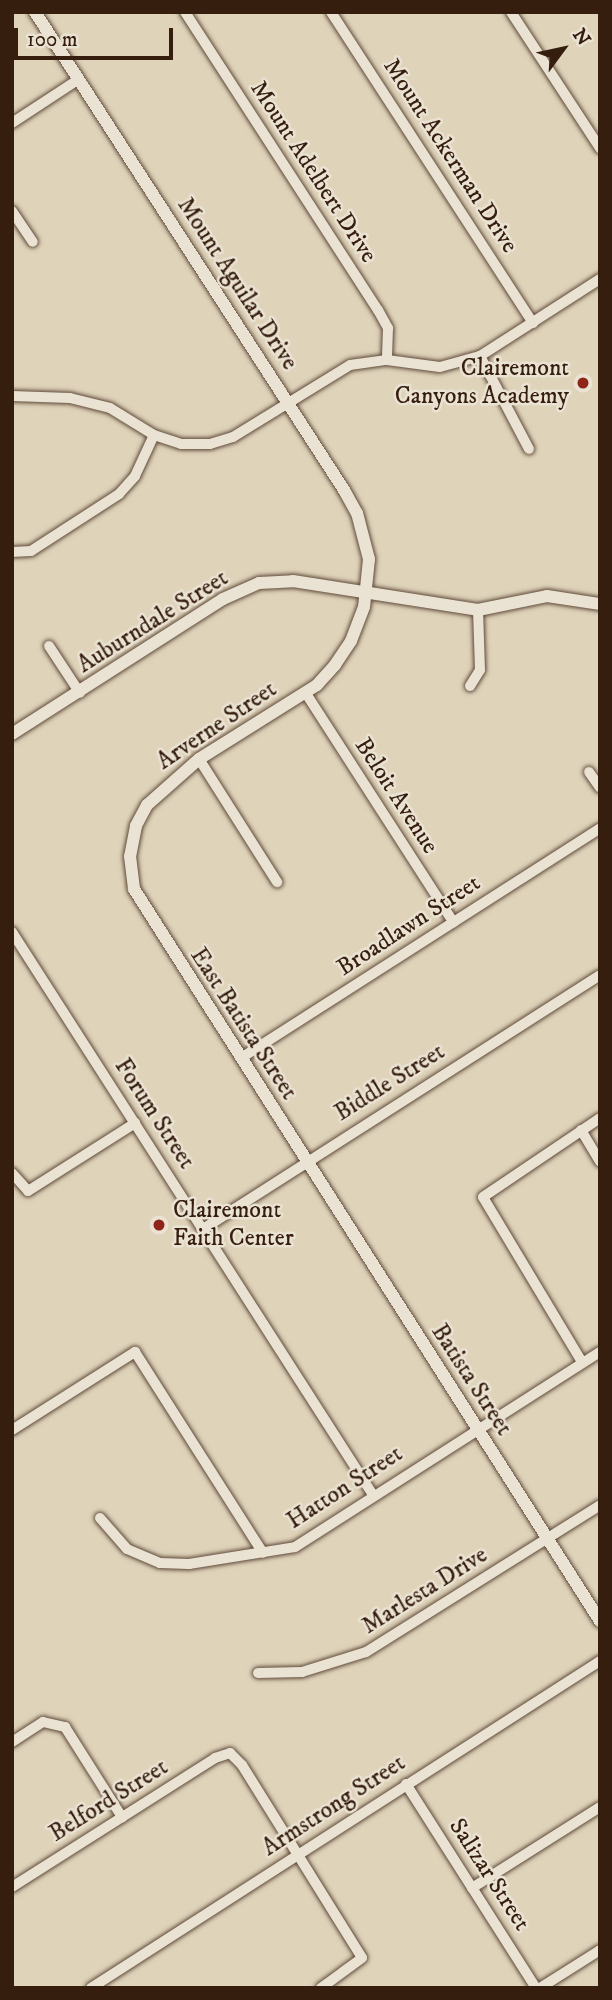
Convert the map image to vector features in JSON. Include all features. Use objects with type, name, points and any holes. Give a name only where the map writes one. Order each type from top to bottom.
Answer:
[{"type":"street","name":"Mount Aguilar Drive","points":[[35,12],[289,403],[357,513],[369,559],[368,592]]},
{"type":"street","name":"Mount Adelbert Drive","points":[[185,12],[383,319],[390,344],[387,360]]},
{"type":"street","name":"Mount Ackerman Drive","points":[[331,12],[533,323]]},
{"type":"street","points":[[511,12],[600,148]]},
{"type":"street","points":[[12,123],[79,79]]},
{"type":"street","points":[[12,211],[33,242]]},
{"type":"street","points":[[12,396],[70,398],[110,408],[154,435],[181,444],[210,444],[233,437],[350,365],[387,360],[440,367],[480,356],[600,279]]},
{"type":"street","points":[[480,356],[529,449]]},
{"type":"street","points":[[12,552],[32,551],[119,495],[135,476],[154,435]]},
{"type":"street","name":"Auburndale Street","points":[[12,734],[242,589],[277,580],[478,610]]},
{"type":"street","name":"Arverne Street","points":[[143,909],[134,890],[130,856],[136,826],[147,805],[171,780],[199,759],[305,692],[335,665],[351,641],[368,592]]},
{"type":"street","points":[[470,686],[480,670],[478,610],[547,596],[600,604]]},
{"type":"street","points":[[49,646],[80,693]]},
{"type":"street","name":"Beloit Avenue","points":[[305,692],[453,922]]},
{"type":"street","points":[[199,759],[277,882]]},
{"type":"street","points":[[589,772],[600,788]]},
{"type":"street","name":"Broadlawn Street","points":[[241,1058],[600,828]]},
{"type":"street","name":"East Batista Street","points":[[143,909],[307,1161]]},
{"type":"street","name":"Forum Street","points":[[12,932],[373,1495]]},
{"type":"street","name":"Biddle Street","points":[[203,1229],[600,975]]},
{"type":"street","points":[[582,1362],[487,1208],[483,1196],[489,1189],[600,1118]]},
{"type":"street","points":[[12,1173],[28,1191],[135,1123]]},
{"type":"street","points":[[581,1130],[600,1162]]},
{"type":"street","name":"Batista Street","points":[[307,1161],[600,1621]]},
{"type":"street","points":[[12,1430],[135,1352],[263,1553]]},
{"type":"street","name":"Hatton Street","points":[[100,1518],[127,1549],[160,1563],[189,1564],[263,1553],[312,1539],[373,1495],[600,1352]]},
{"type":"street","name":"Marlesta Drive","points":[[258,1673],[302,1672],[366,1652],[600,1505]]},
{"type":"street","name":"Armstrong Street","points":[[92,1988],[600,1661]]},
{"type":"street","points":[[12,1742],[43,1722],[65,1727],[122,1817]]},
{"type":"street","name":"Belford Street","points":[[12,1887],[230,1753],[298,1854]]},
{"type":"street","name":"Salizar Street","points":[[406,1784],[538,1988]]},
{"type":"street","points":[[472,1888],[600,1807]]},
{"type":"street","points":[[298,1854],[362,1958],[321,1988]]},
{"type":"street","points":[[538,1988],[600,1950]]},
{"type":"place","name":"Clairemont Canyons Academy","points":[[583,383]]},
{"type":"place","name":"Clairemont Faith Center","points":[[159,1225]]}]
